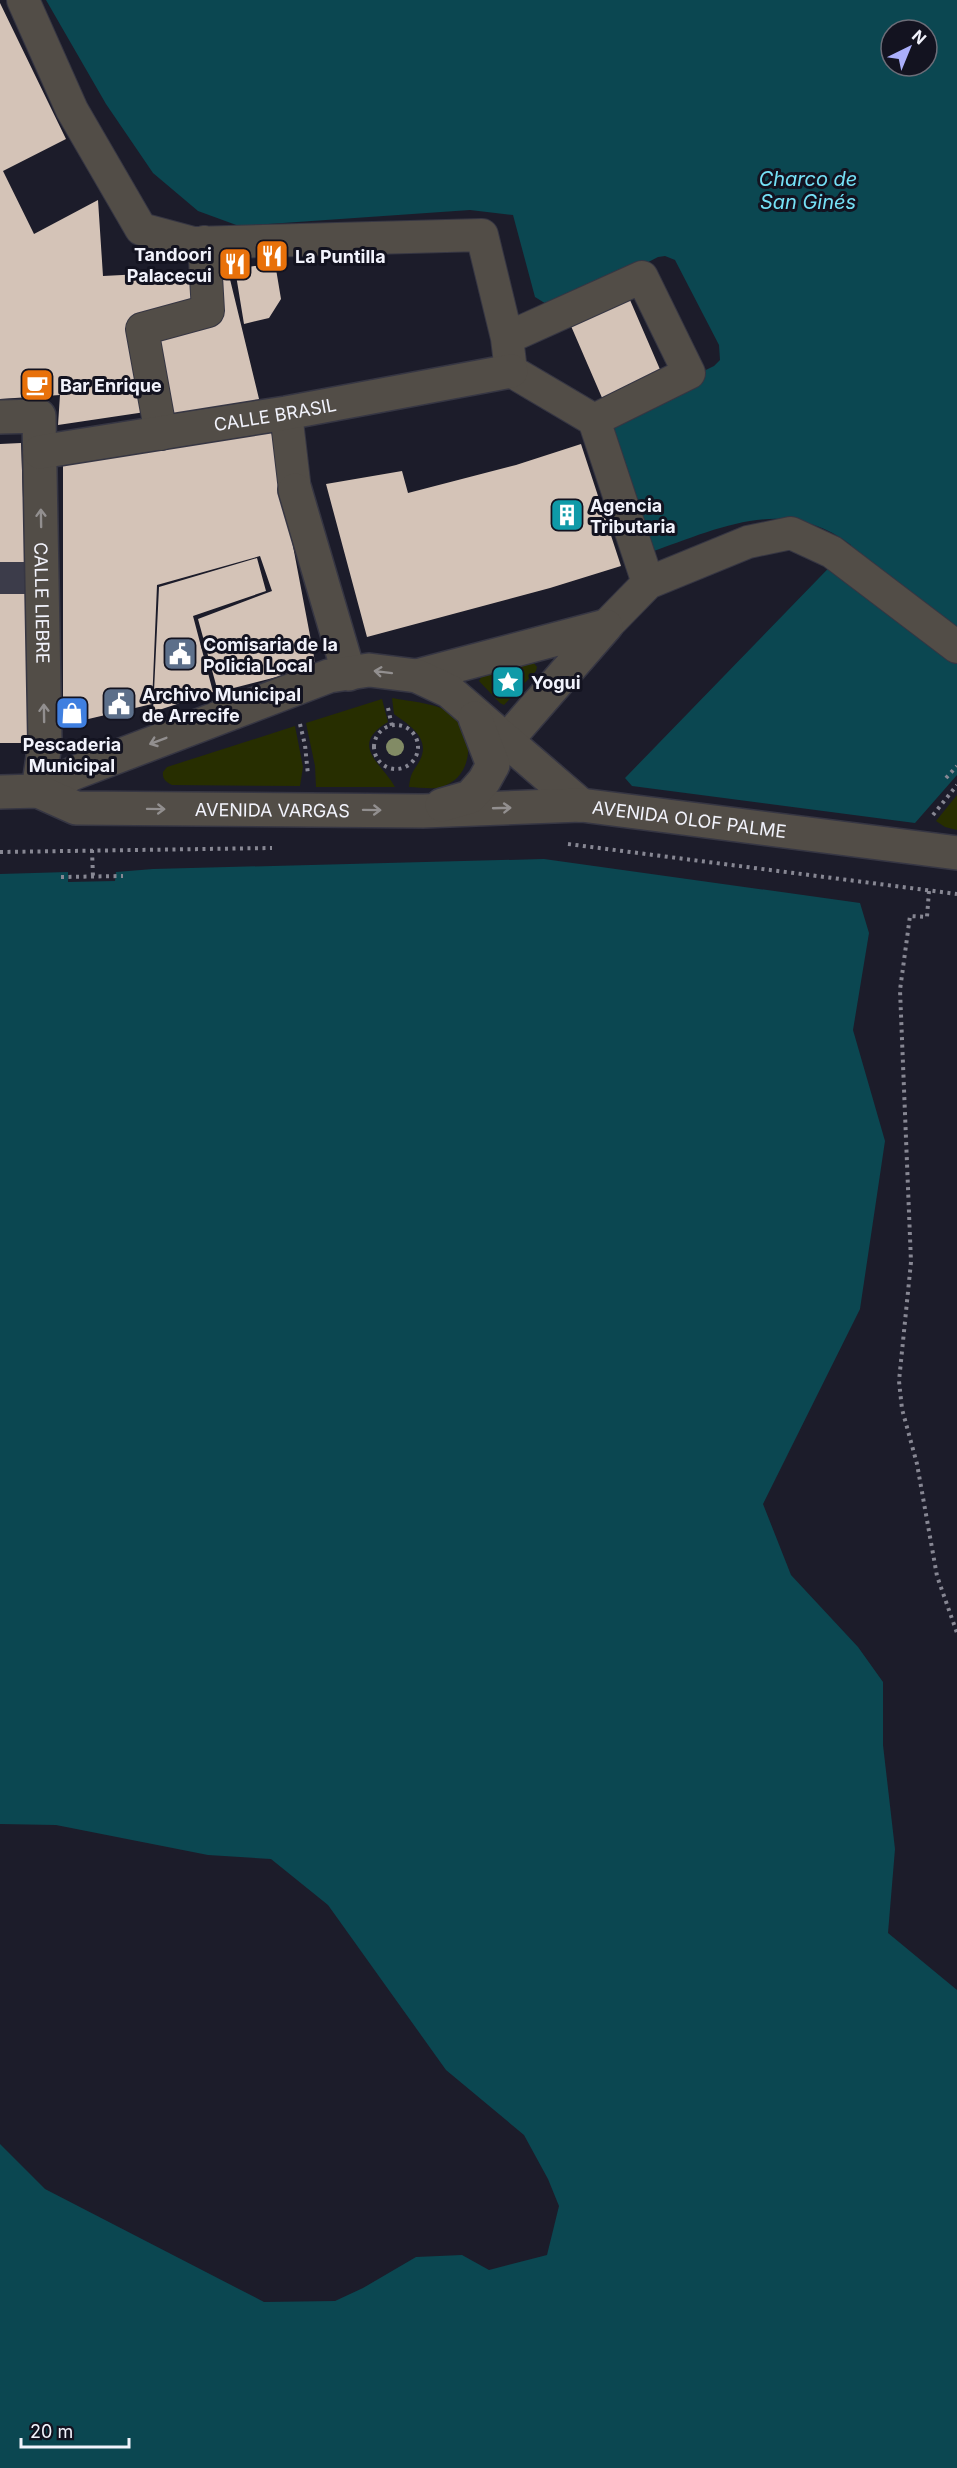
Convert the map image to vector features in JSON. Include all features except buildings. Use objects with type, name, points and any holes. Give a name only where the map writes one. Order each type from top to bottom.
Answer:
[{"type":"street","points":[[23,0],[72,110],[141,229],[193,243],[482,235],[507,338],[511,371],[594,420],[648,584]]},
{"type":"street","points":[[161,434],[142,329],[208,311],[204,242]]},
{"type":"street","points":[[507,338],[642,277],[689,373],[594,420]]},
{"type":"street","name":"CALLE BRASIL","points":[[40,452],[286,413],[511,371]]},
{"type":"street","points":[[286,413],[295,490],[349,674]]},
{"type":"street","name":"CALLE LIEBRE","points":[[0,417],[39,416],[40,452],[34,579],[45,743],[38,792]]},
{"type":"street","points":[[506,741],[606,626],[648,584],[748,542],[790,533],[832,552],[957,647]]},
{"type":"street","points":[[417,675],[606,626]]},
{"type":"street","name":"AVENIDA VARGAS","points":[[38,792],[74,773],[330,676],[369,670],[417,675],[449,691],[581,806]]},
{"type":"street","points":[[423,811],[470,797],[484,781],[493,765],[472,711]]},
{"type":"street","points":[[113,759],[106,776],[109,793],[122,808]]},
{"type":"street","name":"AVENIDA VARGAS","points":[[0,792],[38,792],[76,808],[423,811]]},
{"type":"street","name":"AVENIDA OLOF PALME","points":[[423,811],[581,806],[947,851]]},
{"type":"path","points":[[288,726],[310,719]]},
{"type":"path","points":[[299,723],[305,745],[308,779]]},
{"type":"path","points":[[392,726],[402,726],[411,731],[418,749],[415,758],[408,765],[399,769],[390,768],[375,756],[376,736],[383,729],[392,726]]},
{"type":"path","points":[[946,778],[957,766]]},
{"type":"path","points":[[938,807],[957,785]]},
{"type":"path","points":[[564,844],[957,894]]},
{"type":"path","points":[[0,852],[280,848]]},
{"type":"path","points":[[92,850],[93,877]]},
{"type":"path","points":[[61,877],[123,876]]},
{"type":"path","points":[[929,891],[927,917],[910,916],[900,990],[910,1262],[899,1381],[902,1409],[917,1464],[937,1576],[957,1633]]},
{"type":"green space","points":[[533,662],[537,667],[536,671],[504,705],[479,681],[483,674]]},
{"type":"green space","points":[[392,698],[442,708],[454,715],[461,724],[466,734],[468,756],[460,775],[452,782],[437,788],[409,787],[423,752],[423,745],[417,733],[394,714]]},
{"type":"green space","points":[[382,699],[388,722],[376,731],[370,739],[369,747],[395,787],[316,787],[315,766],[306,723]]},
{"type":"green space","points":[[295,726],[303,767],[300,786],[172,785],[164,778],[163,772],[167,767]]},
{"type":"green space","points":[[957,795],[957,830],[945,827],[936,821]]},
{"type":"water","name":"Charco de San Ginés","points":[[46,0],[957,0],[957,775],[915,823],[632,786],[625,778],[851,545],[826,530],[801,521],[776,519],[725,526],[648,553],[607,418],[714,366],[720,360],[719,345],[675,260],[665,256],[658,257],[556,310],[535,297],[513,215],[470,210],[239,226],[198,211],[153,173],[106,104]]},
{"type":"water","points":[[544,859],[860,903],[869,933],[853,1030],[885,1141],[860,1309],[763,1504],[791,1575],[858,1647],[883,1682],[883,1745],[895,1849],[888,1933],[957,1990],[957,2468],[0,2468],[0,2144],[45,2189],[264,2302],[335,2301],[363,2288],[416,2257],[462,2255],[489,2270],[547,2255],[559,2206],[548,2179],[524,2135],[446,2070],[328,1905],[271,1859],[208,1855],[56,1825],[0,1824],[0,874],[68,872],[68,882],[115,881],[116,872],[153,869]]},
{"type":"tunnel","points":[[0,578],[27,578]]},
{"type":"place","name":"La Puntilla","points":[[272,256]]},
{"type":"place","name":"Tandoori Palacecui","points":[[235,264]]},
{"type":"place","name":"Bar Enrique","points":[[37,385]]},
{"type":"place","name":"Agencia Tributaria","points":[[567,515]]},
{"type":"place","name":"Comisaria de la Policia Local","points":[[180,654]]},
{"type":"place","name":"Yogui","points":[[508,682]]},
{"type":"place","name":"Archivo Municipal de Arrecife","points":[[119,704]]},
{"type":"place","name":"Pescaderia Municipal","points":[[72,713]]}]
